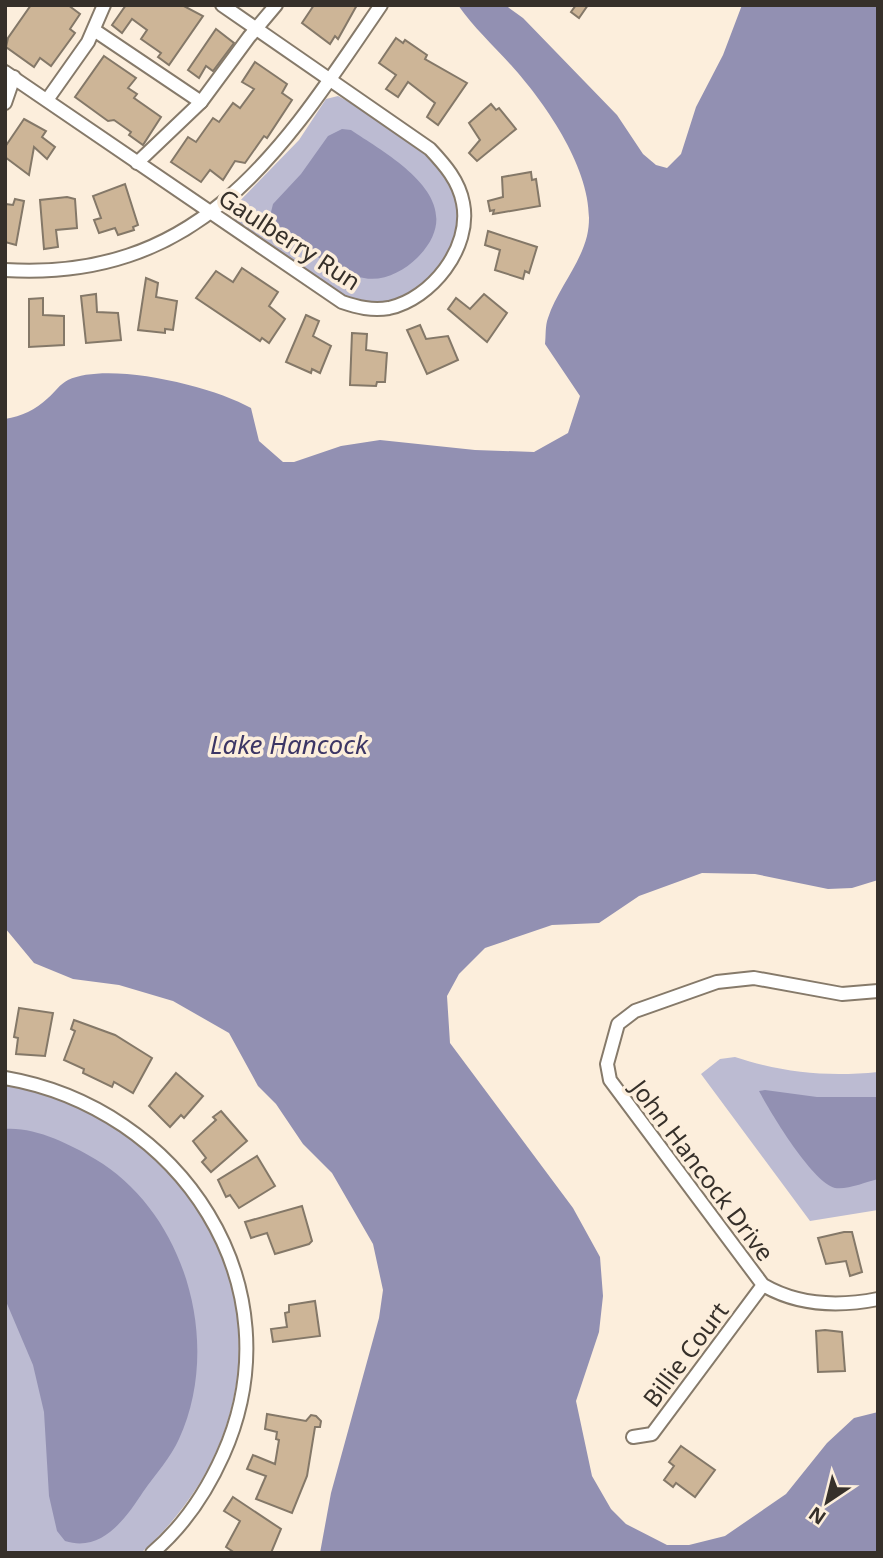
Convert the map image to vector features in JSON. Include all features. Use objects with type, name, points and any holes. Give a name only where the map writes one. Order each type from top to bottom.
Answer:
[{"type":"street","points":[[47,100],[94,30],[104,5]]},
{"type":"street","name":"Gaulberry Run","points":[[9,75],[326,293],[355,307],[372,309],[405,303],[434,282],[457,248],[464,205],[457,184],[430,149],[222,5]]},
{"type":"street","points":[[137,163],[201,102],[276,5]]},
{"type":"street","points":[[5,270],[59,270],[116,261],[170,239],[210,213],[245,185],[273,155],[330,80],[381,5]]},
{"type":"street","points":[[94,30],[201,102]]},
{"type":"street","points":[[5,103],[9,75]]},
{"type":"street","name":"John Hancock Drive","points":[[878,991],[842,994],[754,978],[717,982],[635,1011],[618,1024],[610,1044],[607,1064],[610,1080],[763,1285],[778,1294],[834,1306],[878,1299]]},
{"type":"street","points":[[5,1078],[47,1086],[75,1097],[127,1125],[150,1143],[190,1186],[209,1214],[235,1277],[243,1310],[246,1346],[240,1410],[215,1473],[199,1501],[176,1531],[152,1553]]},
{"type":"street","name":"Billie Court","points":[[633,1437],[652,1434],[763,1285]]},
{"type":"shaded area","points":[[338,96],[380,121],[425,154],[445,175],[454,192],[456,228],[452,246],[443,263],[432,278],[417,290],[387,303],[343,298],[235,225],[231,210],[299,140],[326,99]]},
{"type":"shaded area","points":[[735,1057],[771,1067],[806,1072],[878,1072],[878,1210],[810,1221],[701,1074],[720,1059]]},
{"type":"shaded area","points":[[5,1085],[41,1092],[74,1104],[135,1142],[180,1187],[213,1237],[232,1290],[239,1346],[233,1401],[214,1455],[184,1507],[141,1553],[5,1553]]},
{"type":"water","name":"Lake Hancock","points":[[458,5],[505,5],[523,18],[617,115],[643,154],[656,165],[667,168],[681,154],[696,107],[723,55],[742,5],[878,5],[878,880],[852,888],[828,889],[755,874],[702,873],[639,896],[599,923],[552,925],[485,948],[459,974],[447,996],[450,1043],[573,1208],[600,1257],[603,1296],[599,1332],[576,1401],[592,1476],[611,1509],[626,1524],[667,1545],[689,1545],[725,1536],[786,1494],[827,1443],[854,1418],[878,1412],[878,1553],[320,1553],[331,1493],[379,1318],[383,1290],[373,1244],[332,1173],[303,1144],[276,1104],[258,1086],[229,1033],[173,1001],[119,985],[73,979],[34,963],[5,928],[5,419],[33,409],[68,380],[108,373],[187,384],[251,408],[259,441],[283,462],[294,462],[341,446],[380,440],[475,450],[534,452],[568,433],[580,396],[545,344],[546,328],[552,308],[579,258],[587,236],[589,214],[586,191],[567,144],[540,101]]},
{"type":"water","points":[[342,129],[351,130],[404,167],[432,200],[436,218],[432,237],[412,263],[386,277],[364,278],[339,270],[273,222],[270,216],[273,204],[301,174],[328,136]]},
{"type":"water","points":[[759,1091],[817,1097],[878,1097],[878,1179],[840,1188],[826,1183],[804,1160],[782,1129]]},
{"type":"water","points":[[5,1129],[28,1131],[63,1142],[95,1159],[126,1182],[152,1212],[173,1246],[187,1283],[195,1322],[197,1362],[192,1402],[179,1439],[121,1522],[112,1531],[90,1542],[65,1541],[57,1531],[49,1496],[44,1412],[33,1365],[5,1299]]},
{"type":"building","points":[[31,5],[68,5],[80,14],[70,29],[75,33],[51,66],[40,58],[34,67],[6,47],[8,38]]},
{"type":"building","points":[[126,5],[182,5],[203,16],[169,65],[158,57],[161,53],[141,39],[147,30],[132,19],[122,33],[112,25]]},
{"type":"building","points":[[314,5],[357,5],[338,39],[335,36],[330,44],[302,23]]},
{"type":"building","points":[[576,5],[588,5],[579,18],[571,12]]},
{"type":"building","points":[[216,29],[234,43],[213,71],[206,66],[199,78],[188,70]]},
{"type":"building","points":[[396,38],[403,43],[405,40],[427,55],[425,59],[467,83],[438,125],[427,117],[435,103],[408,82],[398,97],[386,89],[396,75],[379,63]]},
{"type":"building","points":[[104,56],[136,78],[128,88],[137,94],[134,98],[161,117],[143,145],[114,120],[108,121],[75,97]]},
{"type":"building","points":[[255,62],[287,84],[282,93],[292,100],[267,138],[264,136],[245,163],[235,161],[223,180],[210,170],[201,182],[171,162],[188,137],[196,142],[213,118],[219,122],[233,103],[240,108],[254,89],[242,82]]},
{"type":"building","points":[[491,104],[496,110],[499,108],[516,129],[477,161],[469,153],[480,140],[469,123]]},
{"type":"building","points":[[24,119],[46,131],[42,137],[55,147],[47,159],[34,147],[29,175],[5,157],[5,147]]},
{"type":"building","points":[[531,172],[532,180],[536,179],[540,206],[493,214],[494,210],[490,211],[488,201],[503,197],[502,177]]},
{"type":"building","points":[[125,184],[138,225],[133,227],[134,230],[118,235],[115,228],[99,233],[94,220],[101,218],[93,196]]},
{"type":"building","points":[[67,197],[75,199],[77,228],[56,230],[58,247],[44,249],[40,200]]},
{"type":"building","points":[[15,199],[24,201],[16,245],[5,242],[5,204],[13,205]]},
{"type":"building","points":[[488,231],[537,247],[529,273],[525,271],[523,279],[495,270],[500,250],[485,245]]},
{"type":"building","points":[[242,268],[278,292],[269,306],[285,319],[269,343],[262,338],[260,341],[196,298],[216,271],[233,282]]},
{"type":"building","points":[[146,278],[158,283],[156,297],[177,301],[173,330],[165,329],[165,333],[138,330]]},
{"type":"building","points":[[96,294],[97,312],[118,313],[121,340],[86,343],[81,296]]},
{"type":"building","points":[[484,294],[507,313],[487,342],[448,309],[456,298],[470,309]]},
{"type":"building","points":[[43,298],[43,315],[64,316],[64,345],[29,347],[29,299]]},
{"type":"building","points":[[306,315],[319,321],[313,336],[331,346],[320,373],[312,369],[311,373],[286,362]]},
{"type":"building","points":[[420,325],[426,339],[448,336],[458,360],[427,374],[407,330]]},
{"type":"building","points":[[352,333],[367,334],[366,350],[387,353],[385,382],[377,382],[376,386],[350,385]]},
{"type":"building","points":[[19,1008],[53,1013],[45,1056],[16,1054],[18,1038],[14,1037]]},
{"type":"building","points":[[74,1020],[115,1035],[152,1058],[133,1093],[114,1082],[112,1087],[64,1060],[75,1031],[71,1029]]},
{"type":"building","points":[[176,1073],[203,1096],[184,1118],[181,1115],[170,1127],[149,1106]]},
{"type":"building","points":[[221,1111],[247,1141],[211,1172],[202,1162],[206,1158],[193,1141],[216,1120],[213,1117]]},
{"type":"building","points":[[257,1156],[275,1186],[239,1208],[230,1195],[226,1197],[218,1180]]},
{"type":"building","points":[[302,1206],[312,1241],[309,1244],[275,1254],[267,1233],[251,1238],[245,1222]]},
{"type":"building","points":[[852,1232],[862,1272],[850,1276],[846,1261],[826,1264],[818,1238]]},
{"type":"building","points":[[315,1301],[320,1336],[273,1342],[271,1329],[287,1327],[285,1313],[289,1312],[289,1305]]},
{"type":"building","points":[[816,1331],[842,1332],[845,1371],[818,1372]]},
{"type":"building","points":[[267,1414],[306,1421],[311,1415],[321,1421],[320,1427],[315,1427],[307,1476],[292,1513],[256,1499],[266,1476],[247,1469],[253,1455],[275,1464],[279,1440],[276,1439],[277,1432],[265,1429]]},
{"type":"building","points":[[681,1446],[715,1470],[695,1497],[676,1483],[673,1487],[664,1480],[674,1466],[669,1462]]},
{"type":"building","points":[[233,1497],[281,1529],[271,1553],[235,1553],[226,1547],[240,1521],[224,1511]]}]
